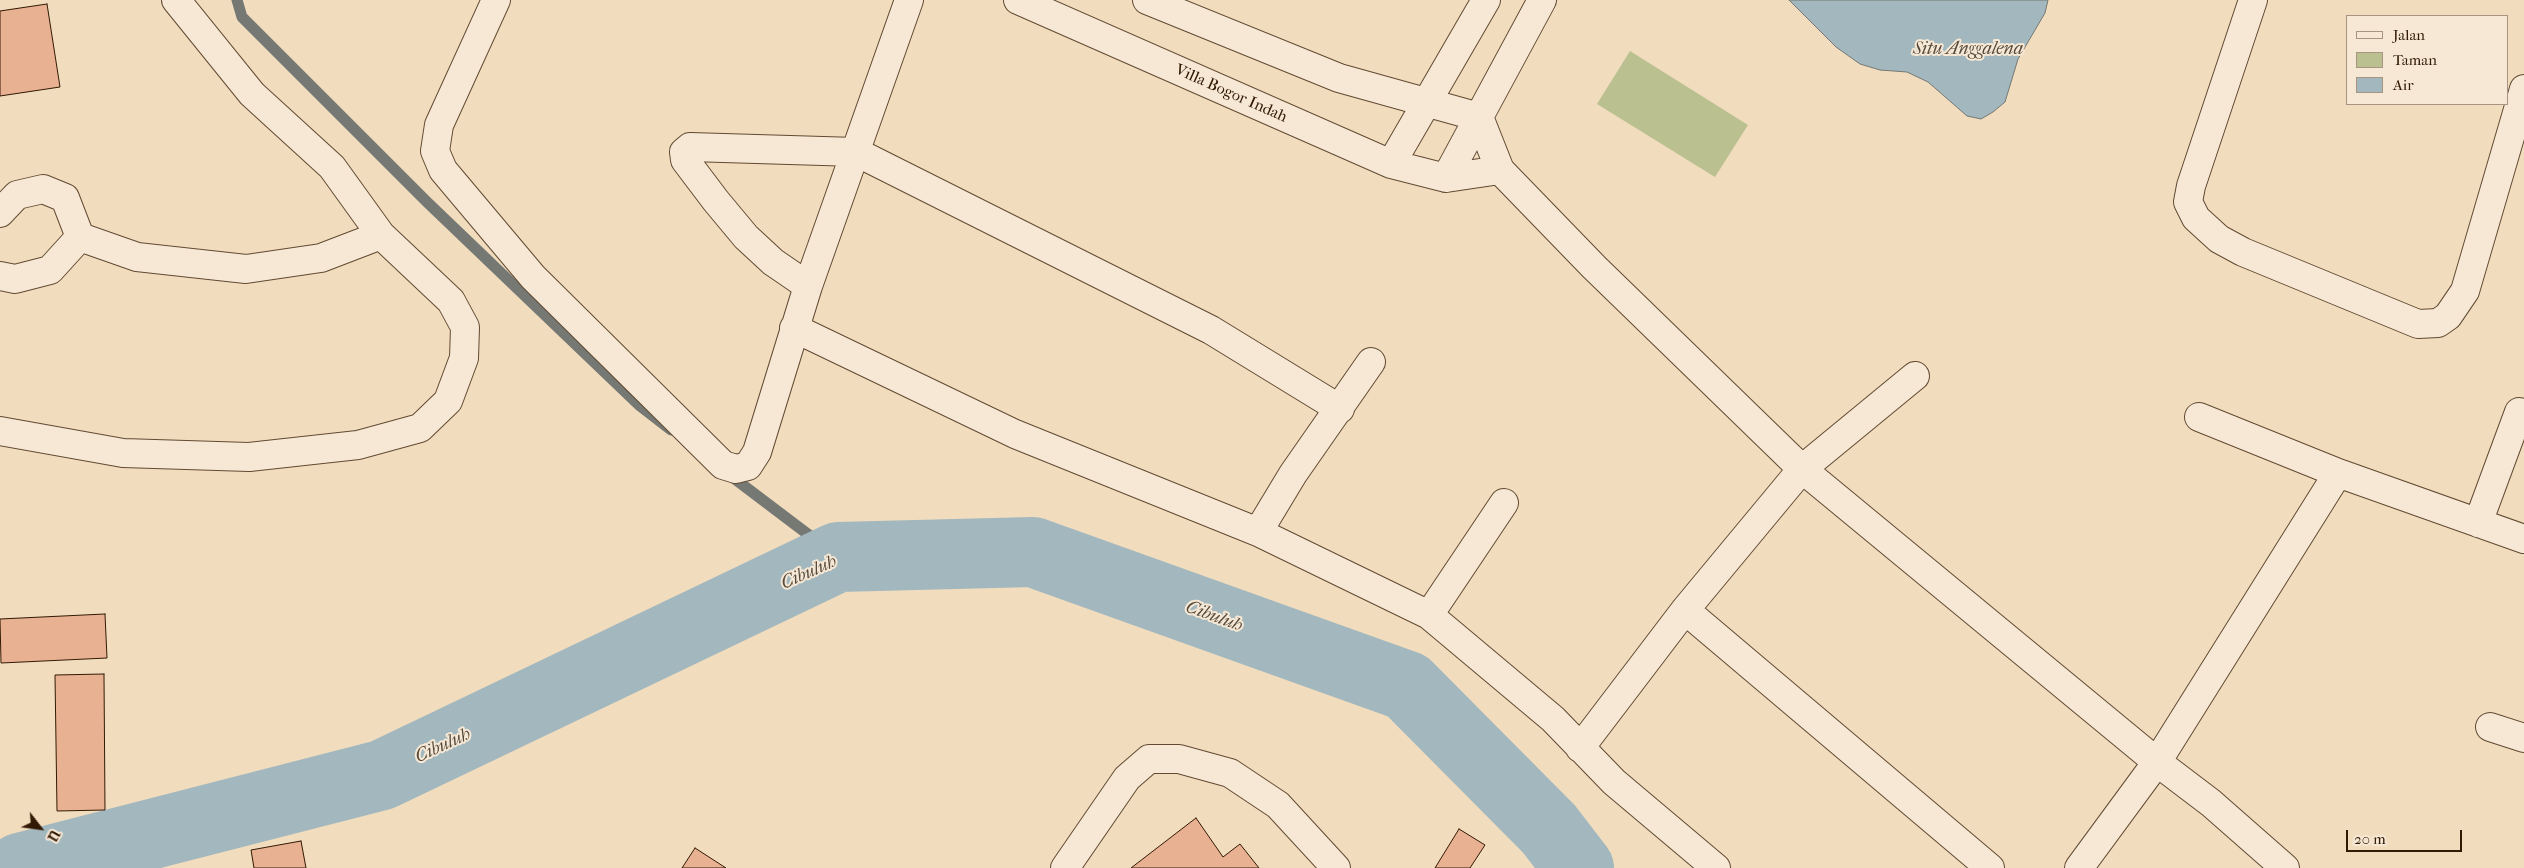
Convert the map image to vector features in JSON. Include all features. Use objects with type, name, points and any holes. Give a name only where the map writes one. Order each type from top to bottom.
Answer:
[{"type":"street","points":[[0,431],[123,452],[249,457],[358,445],[420,428],[448,401],[464,358],[465,327],[450,301],[381,235],[332,167],[252,94],[183,12],[176,0]]},
{"type":"street","points":[[496,0],[439,125],[435,151],[443,170],[533,276],[724,465],[736,469],[748,466],[757,452],[808,286],[909,0]]},
{"type":"street","name":"Villa Bogor Indah","points":[[1018,0],[1391,164],[1446,178]]},
{"type":"street","points":[[1147,0],[1339,78],[1479,117]]},
{"type":"street","points":[[1391,164],[1486,0]]},
{"type":"street","points":[[1446,178],[1542,0]]},
{"type":"street","points":[[2253,0],[2191,186],[2188,202],[2196,218],[2218,239],[2243,252],[2418,324],[2438,323],[2448,316],[2465,291],[2524,89]]},
{"type":"street","points":[[1479,117],[1500,170],[1594,268],[1802,469],[2156,762],[2211,803],[2286,868]]},
{"type":"street","points":[[808,286],[773,262],[746,236],[690,167],[685,160],[684,152],[690,147],[856,152],[1211,330],[1340,409]]},
{"type":"street","points":[[1446,178],[1500,170]]},
{"type":"street","points":[[0,214],[16,195],[43,190],[64,198],[80,237],[137,257],[246,270],[321,258],[381,235]]},
{"type":"street","points":[[0,276],[15,279],[50,270],[80,237]]},
{"type":"street","points":[[794,328],[1015,434],[1258,532],[1429,614],[1553,719],[1614,782],[1716,868]]},
{"type":"street","points":[[1258,532],[1293,474],[1371,362]]},
{"type":"street","points":[[1580,748],[1685,610],[1802,469],[1914,376]]},
{"type":"street","points":[[2478,523],[2519,412],[2524,414]]},
{"type":"street","points":[[2199,417],[2338,473],[2524,540]]},
{"type":"street","points":[[2079,868],[2156,762],[2338,473]]},
{"type":"street","points":[[1429,614],[1504,503]]},
{"type":"street","points":[[1685,610],[1990,868]]},
{"type":"street","points":[[2490,727],[2524,738]]},
{"type":"street","points":[[1065,868],[1127,778],[1149,759],[1179,759],[1230,773],[1278,805],[1336,868]]},
{"type":"green space","points":[[1630,51],[1748,125],[1715,177],[1597,104]]},
{"type":"water","name":"Situ Anggalena","points":[[1789,0],[2048,0],[2045,13],[2018,59],[2005,102],[1981,119],[1967,116],[1928,82],[1907,72],[1880,70],[1860,64],[1836,47]]},
{"type":"building","points":[[47,4],[60,87],[0,96],[0,11]]},
{"type":"building","points":[[105,614],[107,658],[1,663],[0,619]]},
{"type":"building","points":[[104,674],[105,810],[57,811],[55,675]]},
{"type":"building","points":[[1196,818],[1223,857],[1240,844],[1259,868],[1131,868]]},
{"type":"building","points":[[1459,829],[1485,845],[1470,868],[1435,868]]},
{"type":"building","points":[[301,841],[306,868],[254,868],[251,850]]},
{"type":"building","points":[[695,848],[726,868],[682,868]]},
{"type":"waterway","points":[[237,0],[242,17],[427,202],[640,406],[671,430]]},
{"type":"waterway","points":[[727,473],[838,557]]},
{"type":"waterway","name":"Cibuluh","points":[[20,868],[382,775],[838,557],[1033,552],[1407,686],[1549,829],[1579,868]]}]
